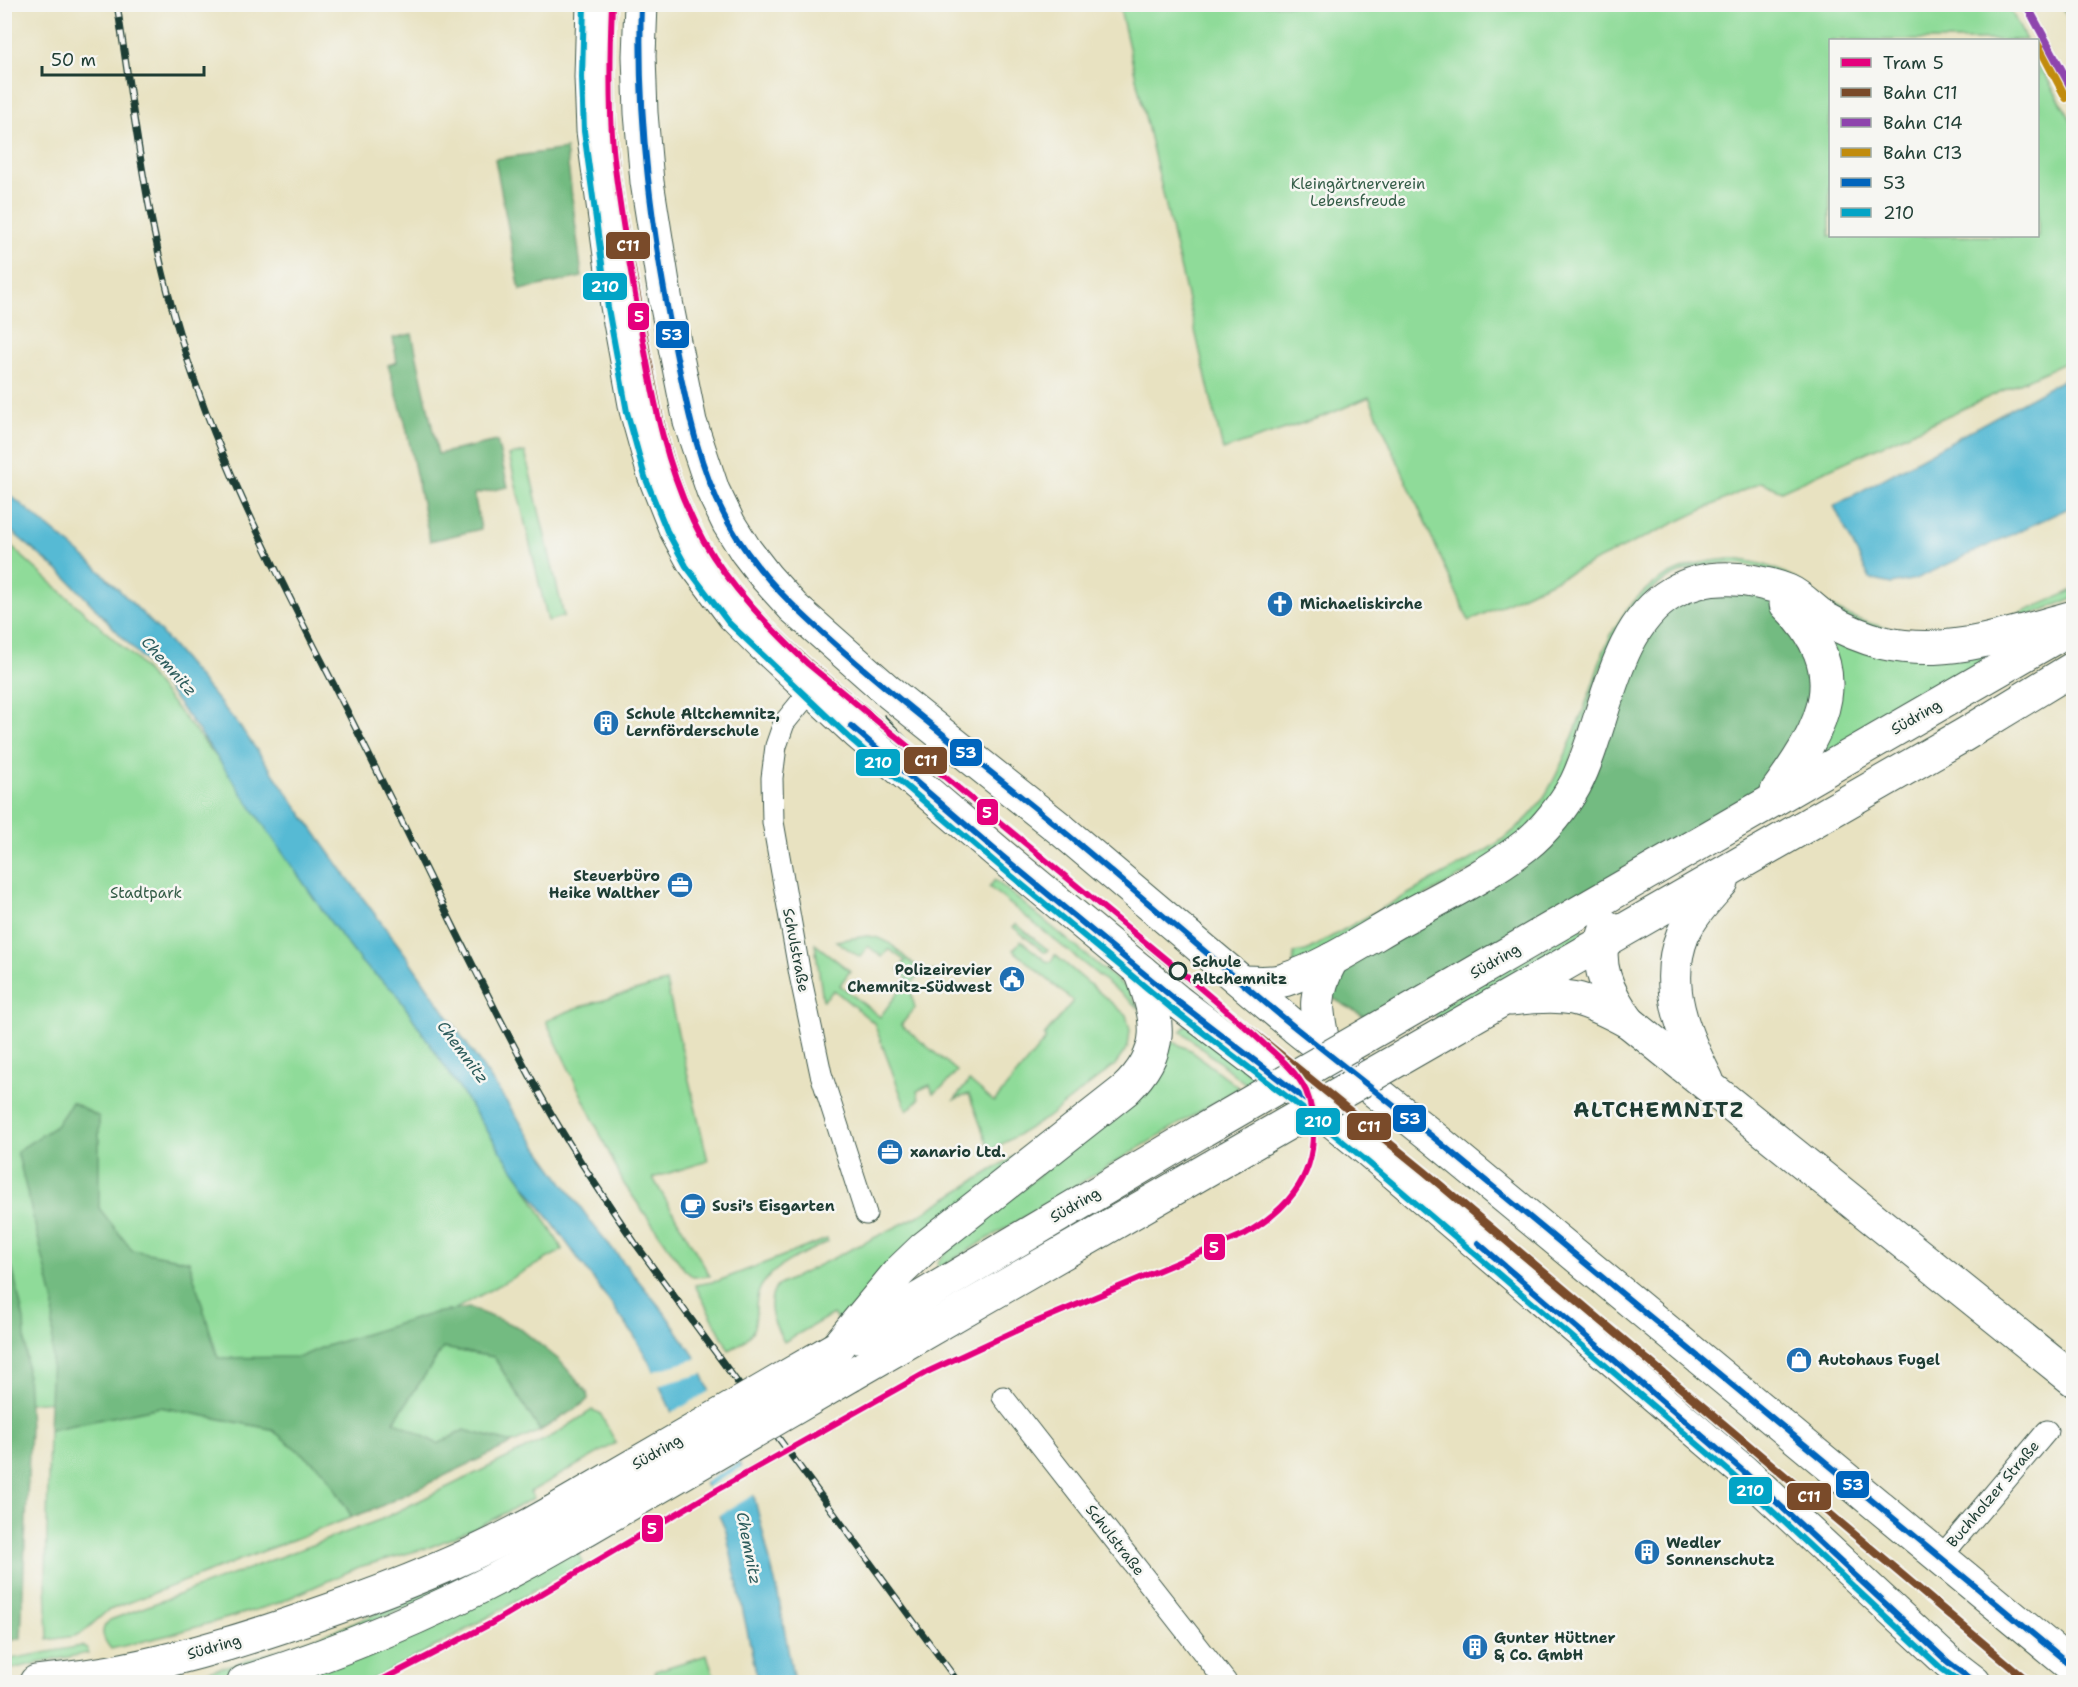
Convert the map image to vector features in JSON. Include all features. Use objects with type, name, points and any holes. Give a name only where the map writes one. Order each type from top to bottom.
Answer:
[{"type":"main road","points":[[593,4],[591,77],[593,131],[600,191],[631,381],[654,475],[675,528],[711,586],[734,616],[811,690],[1002,856],[1141,972],[1309,1102],[1553,1307],[1743,1471],[1948,1662],[1974,1683]]},
{"type":"main road","points":[[641,4],[641,113],[647,182],[666,302],[690,422],[712,490],[729,524],[766,577],[829,641],[889,692],[1072,839],[1438,1142],[1940,1558],[2068,1669]]},
{"type":"main road","points":[[1243,982],[1279,981],[1332,958],[1491,869],[1528,844],[1559,810],[1574,786],[1588,756],[1625,645],[1646,613],[1673,592],[1701,581],[1720,579],[1761,584],[1790,592],[1827,619],[1849,630],[1884,642],[1914,647],[1947,647],[1979,641],[2073,617]]},
{"type":"main road","points":[[1761,584],[1803,622],[1813,638],[1824,668],[1825,688],[1824,706],[1819,725],[1771,800]]},
{"type":"main road","name":"Südring","points":[[844,1361],[1203,1130],[2073,626]]},
{"type":"main road","name":"Südring","points":[[244,1683],[302,1664],[428,1613],[488,1584],[561,1525],[844,1361],[1229,1157],[1964,735],[2073,668]]},
{"type":"main road","points":[[1629,1022],[1618,1008],[1604,978],[1600,957],[1602,943],[1612,917],[1668,861]]},
{"type":"main road","points":[[1710,1087],[1683,1029],[1678,1012],[1674,974],[1677,953],[1688,925],[1703,903],[1736,866]]},
{"type":"main road","points":[[1325,1050],[1316,1003],[1322,977],[1332,958]]},
{"type":"main road","points":[[844,1361],[899,1272],[924,1248],[1141,1075],[1149,1061],[1154,1043],[1155,1024],[1149,993],[1141,972]]},
{"type":"main road","points":[[1504,1000],[1542,995],[1572,997],[1596,1005],[1629,1022],[2073,1380]]},
{"type":"main road","name":"Südring","points":[[36,1683],[119,1671],[228,1644],[395,1587],[486,1549],[561,1525]]},
{"type":"street","name":"Schulstraße","points":[[811,690],[784,723],[776,746],[772,778],[773,822],[800,975],[821,1074],[866,1214]]},
{"type":"street","name":"Schulstraße","points":[[1003,1397],[1226,1683]]},
{"type":"street","name":"Buchholzer Straße","points":[[1940,1558],[2047,1431]]},
{"type":"green space","name":"Kleingärtnerverein Lebensfreude","points":[[1119,5],[2008,5],[2025,39],[1829,39],[1829,237],[2039,237],[2039,65],[2073,123],[2073,359],[1781,491],[1761,482],[1469,621],[1369,397],[1327,415],[1223,450]]},
{"type":"green space","points":[[2073,5],[2073,29],[2062,6]]},
{"type":"green space","points":[[566,149],[582,277],[520,290],[495,159]]},
{"type":"green space","points":[[412,334],[438,454],[497,441],[508,487],[474,494],[481,529],[430,541],[405,422],[388,365],[397,362],[393,338]]},
{"type":"green space","points":[[525,452],[564,616],[548,621],[509,455]]},
{"type":"green space","name":"Stadtpark","points":[[5,541],[136,659],[408,990],[563,1250],[430,1323],[270,1384],[5,1405]]},
{"type":"green space","points":[[1731,559],[1777,570],[1795,578],[1840,612],[1897,631],[1924,634],[1949,633],[1998,621],[2073,590],[2073,598],[2012,622],[1970,634],[1949,637],[1905,637],[1859,625],[1834,613],[1779,575],[1748,565],[1716,564],[1684,571],[1669,578],[1649,592],[1632,610],[1619,630],[1599,675],[1564,778],[1549,804],[1534,823],[1505,849],[1476,867],[1319,957],[1293,968],[1294,953],[1306,951],[1475,857],[1503,839],[1527,819],[1542,800],[1557,773],[1582,713],[1605,648],[1626,611],[1639,596],[1670,574],[1709,561]]},
{"type":"green space","points":[[1761,584],[1824,668],[1771,800],[1419,1005],[1409,991],[1365,1017],[1327,995],[1322,977],[1528,844],[1659,602]]},
{"type":"green space","points":[[1790,592],[1884,642],[2073,617],[1771,800]]},
{"type":"green space","points":[[995,880],[1126,988],[1141,1010],[989,887]]},
{"type":"green space","points":[[1016,924],[1048,950],[1044,952],[1013,927]]},
{"type":"green space","points":[[1581,927],[1586,935],[1437,1019],[1433,1010]]},
{"type":"green space","points":[[867,936],[885,941],[921,968],[940,972],[937,977],[921,975],[913,982],[911,990],[915,1008],[901,1025],[957,1071],[944,1086],[933,1093],[930,1085],[917,1091],[919,1099],[907,1111],[874,1023],[834,990],[823,1001],[815,944],[850,971],[840,985],[880,1017],[908,979],[898,970],[905,961],[889,949],[882,957],[868,946],[860,957],[836,941]]},
{"type":"green space","points":[[1021,941],[1046,961],[1051,962],[1055,955],[1126,1015],[1130,1030],[1128,1047],[1115,1065],[1047,1118],[990,1151],[969,1094],[955,1099],[969,1081],[994,1102],[1046,1039],[1044,1036],[1073,1001],[1013,950]]},
{"type":"green space","points":[[666,982],[708,1161],[653,1178],[710,1276],[693,1277],[684,1269],[624,1184],[546,1021],[576,1008]]},
{"type":"green space","points":[[1187,1024],[1261,1082],[1252,1089],[1181,1031]]},
{"type":"green space","points":[[1163,1037],[1190,1050],[1239,1088],[939,1268],[937,1263],[943,1255],[1144,1087]]},
{"type":"green space","points":[[72,1102],[99,1117],[99,1208],[132,1250],[189,1261],[218,1358],[300,1357],[323,1347],[434,1313],[469,1308],[518,1327],[559,1360],[587,1392],[588,1399],[540,1431],[494,1357],[443,1348],[394,1421],[438,1444],[464,1430],[513,1443],[377,1508],[352,1517],[325,1472],[271,1429],[160,1407],[49,1430],[54,1303],[17,1151],[56,1126]]},
{"type":"green space","points":[[1031,1146],[838,1321],[833,1314],[784,1342],[774,1321],[771,1307],[773,1293],[777,1286],[918,1216]]},
{"type":"green space","points":[[827,1239],[828,1242],[786,1263],[771,1274],[759,1290],[756,1318],[750,1335],[742,1343],[729,1350],[695,1285],[718,1281]]},
{"type":"green space","points":[[12,1267],[24,1320],[30,1428],[21,1638],[5,1642],[4,1268]]},
{"type":"green space","points":[[443,1348],[494,1357],[540,1431],[513,1443],[464,1430],[438,1444],[394,1421]]},
{"type":"green space","points":[[160,1407],[271,1429],[325,1472],[352,1517],[107,1611],[82,1633],[75,1636],[48,1640],[46,1579],[49,1430]]},
{"type":"green space","points":[[592,1410],[600,1413],[616,1443],[530,1492],[534,1498],[474,1529],[430,1547],[359,1567],[276,1604],[111,1649],[106,1641],[103,1630],[110,1620],[382,1519],[554,1435]]},
{"type":"green space","points":[[558,1521],[436,1597],[244,1671],[203,1682],[162,1682],[232,1665],[301,1643],[368,1617],[450,1580]]},
{"type":"green space","points":[[574,1548],[583,1561],[581,1564],[448,1640],[367,1682],[279,1682]]},
{"type":"green space","points":[[81,1646],[88,1649],[88,1653],[5,1670],[5,1660]]},
{"type":"green space","points":[[707,1655],[716,1682],[656,1682],[655,1671]]},
{"type":"water","points":[[2073,374],[2073,506],[1916,579],[1891,584],[1870,579],[1834,506]]},
{"type":"water","name":"Chemnitz","points":[[4,490],[95,566],[158,629],[241,728],[405,954],[594,1226],[664,1312],[695,1357],[754,1496],[778,1594],[794,1682],[758,1682],[726,1531],[648,1360],[633,1334],[506,1159],[396,993],[362,963],[329,920],[201,734],[153,670],[66,577],[5,526]]},
{"type":"pier","points":[[699,1358],[705,1373],[657,1386],[651,1372]]},
{"type":"pier","points":[[713,1389],[743,1460],[702,1484],[670,1414]]},
{"type":"pier","points":[[745,1465],[757,1493],[716,1517],[704,1489]]},
{"type":"tram line","name":"5","points":[[378,1682],[492,1623],[715,1491],[927,1372],[1024,1327],[1245,1234],[1273,1215],[1294,1192],[1308,1165],[1312,1149],[1313,1121],[1309,1100],[1302,1084],[1288,1066],[1168,961],[808,664],[751,606],[725,574],[703,540],[678,484],[660,426],[627,247],[613,149],[610,77],[612,4]]},
{"type":"tram line","points":[[884,715],[957,789]]},
{"type":"railway","points":[[117,4],[142,170],[158,252],[196,386],[216,439],[263,543],[467,953],[542,1098],[607,1202],[958,1682]]},
{"type":"rail line","name":"C11","points":[[613,4],[611,86],[616,168],[623,221],[655,396],[669,455],[690,512],[714,557],[738,590],[809,663],[1201,990],[1425,1172],[2029,1682]]},
{"type":"rail line","name":"C14","points":[[2026,4],[2074,93]]},
{"type":"rail line","name":"C13","points":[[2039,47],[2066,98]]},
{"type":"transit line","name":"210","points":[[584,4],[582,77],[584,131],[608,308],[627,412],[645,477],[667,531],[686,566],[728,622],[852,740],[996,863],[1171,1008],[1363,1158],[1737,1478],[1942,1669],[1960,1682]]},
{"type":"transit line","name":"53","points":[[641,4],[641,91],[648,177],[659,263],[684,393],[695,438],[710,482],[729,524],[753,561],[781,593],[871,676],[1097,859],[1268,1005],[1433,1137],[2074,1668]]},
{"type":"transit line","name":"53","points":[[851,726],[1002,856],[1177,1001],[1310,1103]]},
{"type":"transit line","name":"53","points":[[1478,1243],[1743,1471],[1948,1662],[1974,1682]]},
{"type":"place","name":"Michaeliskirche","points":[[1280,604]]},
{"type":"place","name":"Schule Altchemnitz, Lernförderschule","points":[[606,723]]},
{"type":"place","name":"Steuerbüro Heike Walther","points":[[680,885]]},
{"type":"place","name":"Schule Altchemnitz","points":[[1178,971]]},
{"type":"place","name":"Polizeirevier Chemnitz-Südwest","points":[[1012,979]]},
{"type":"place","name":"xanario Ltd.","points":[[890,1152]]},
{"type":"place","name":"Susi's Eisgarten","points":[[693,1206]]},
{"type":"place","name":"Autohaus Fugel","points":[[1799,1360]]},
{"type":"place","name":"Wedler Sonnenschutz","points":[[1647,1552]]},
{"type":"place","name":"Gunter Hüttner & Co. GmbH","points":[[1475,1647]]},
{"type":"district","name":"ALTCHEMNITZ","points":[[1659,1110]]}]
